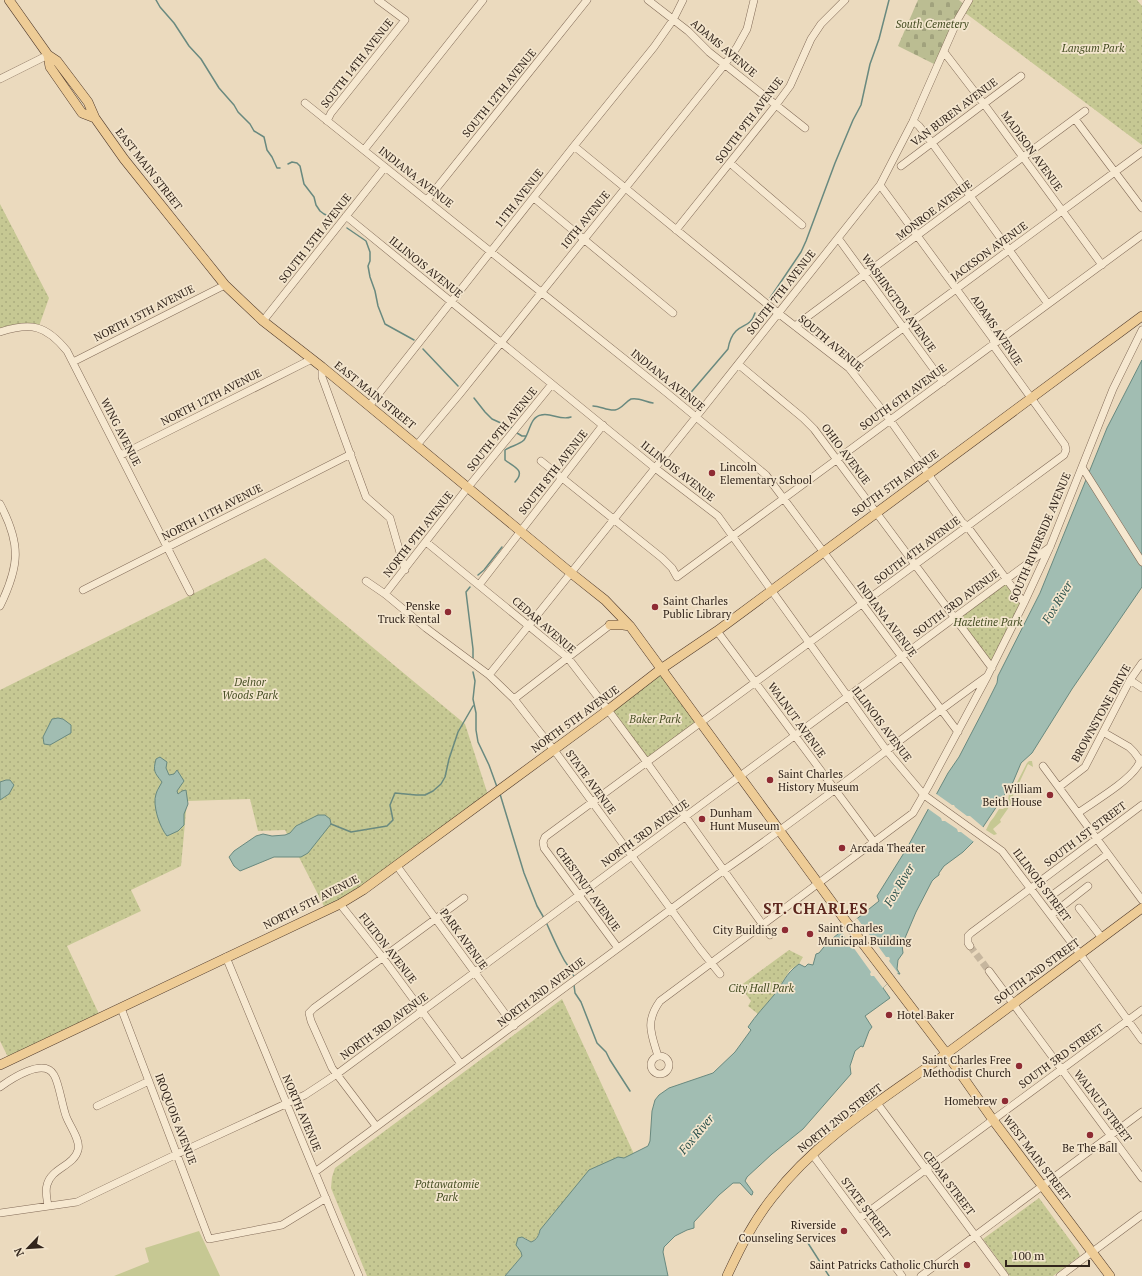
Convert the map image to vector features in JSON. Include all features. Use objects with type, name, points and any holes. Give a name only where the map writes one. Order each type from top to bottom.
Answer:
[{"type":"main road","name":"EAST MAIN STREET","points":[[9,0],[48,55],[57,61],[88,102],[95,118],[131,167],[225,285],[263,321],[322,367],[612,607],[630,626],[818,883]]},
{"type":"main road","name":"SOUTH 5TH AVENUE","points":[[661,669],[717,631],[1142,316]]},
{"type":"main road","points":[[612,607],[614,616],[610,625],[630,626]]},
{"type":"main road","name":"NORTH 5TH AVENUE","points":[[0,1065],[340,904],[397,866],[661,669]]},
{"type":"main road","name":"WEST MAIN STREET","points":[[818,883],[1110,1276]]},
{"type":"main road","name":"SOUTH 2ND STREET","points":[[946,1054],[1142,908]]},
{"type":"main road","name":"NORTH 2ND STREET","points":[[727,1276],[753,1224],[784,1183],[812,1154],[877,1103],[946,1054]]},
{"type":"street","name":"SOUTH 14TH AVENUE","points":[[327,121],[331,113],[405,20],[378,0]]},
{"type":"street","points":[[364,150],[483,0]]},
{"type":"street","name":"SOUTH 12TH AVENUE","points":[[427,200],[587,0]]},
{"type":"street","name":"ADAMS AVENUE","points":[[648,0],[805,128]]},
{"type":"street","name":"11TH AVENUE","points":[[369,406],[654,47],[673,20],[682,0]]},
{"type":"street","name":"10TH AVENUE","points":[[417,445],[501,343],[738,47],[747,29],[754,0]]},
{"type":"street","name":"SOUTH 9TH AVENUE","points":[[676,230],[776,105],[790,86],[811,39],[821,24],[846,0]]},
{"type":"street","name":"SOUTH 7TH AVENUE","points":[[489,675],[880,185],[913,121],[966,1]]},
{"type":"street","name":"MADISON AVENUE","points":[[944,52],[1102,264]]},
{"type":"street","points":[[0,79],[48,55]]},
{"type":"street","name":"VAN BUREN AVENUE","points":[[901,166],[1021,76]]},
{"type":"street","name":"INDIANA AVENUE","points":[[305,103],[542,292],[766,475],[958,732]]},
{"type":"street","name":"MONROE AVENUE","points":[[795,326],[1085,111]]},
{"type":"street","points":[[1075,119],[1142,208]]},
{"type":"street","points":[[913,121],[919,126],[932,143],[1048,304]]},
{"type":"street","name":"SOUTH AVENUE","points":[[574,146],[778,313],[849,368],[890,420],[929,473],[962,522],[967,526],[1024,603]]},
{"type":"street","name":"JACKSON AVENUE","points":[[849,368],[1142,152]]},
{"type":"street","points":[[730,163],[802,225]]},
{"type":"street","name":"SOUTH 13TH AVENUE","points":[[263,321],[385,167]]},
{"type":"street","name":"ADAMS AVENUE","points":[[880,185],[992,339],[995,348],[1065,445],[1066,450]]},
{"type":"street","points":[[534,198],[673,313]]},
{"type":"street","name":"ILLINOIS AVENUE","points":[[346,216],[655,468],[718,516],[887,751],[924,795],[933,802]]},
{"type":"street","name":"SOUTH 6TH AVENUE","points":[[614,519],[667,563],[675,572],[677,577],[1142,235]]},
{"type":"street","name":"WASHINGTON AVENUE","points":[[838,238],[943,382]]},
{"type":"street","name":"NORTH 13TH AVENUE","points":[[73,362],[225,285]]},
{"type":"street","name":"WING AVENUE","points":[[0,332],[23,326],[33,326],[51,334],[67,351],[190,592]]},
{"type":"street","name":"SOUTH RIVERSIDE AVENUE","points":[[658,1056],[650,1031],[650,1020],[653,1010],[660,1001],[913,813],[992,668],[1024,603],[1050,547],[1113,389],[1142,330]]},
{"type":"street","name":"NORTH 12TH AVENUE","points":[[121,455],[312,359]]},
{"type":"street","name":"OHIO AVENUE","points":[[738,364],[803,418],[814,429],[992,668]]},
{"type":"street","points":[[322,367],[322,376],[366,497],[390,518],[405,570]]},
{"type":"street","name":"SOUTH 9TH AVENUE","points":[[468,488],[552,384]]},
{"type":"street","name":"SOUTH 8TH AVENUE","points":[[479,585],[603,426]]},
{"type":"street","name":"SOUTH 4TH AVENUE","points":[[543,842],[546,838],[593,803],[1064,455],[1066,450]]},
{"type":"street","name":"NORTH 11TH AVENUE","points":[[83,590],[351,454]]},
{"type":"street","points":[[541,461],[614,519]]},
{"type":"street","points":[[1082,467],[1142,562]]},
{"type":"street","name":"NORTH 9TH AVENUE","points":[[385,594],[468,488]]},
{"type":"street","points":[[0,504],[14,538],[16,556],[14,573],[9,588],[0,606]]},
{"type":"street","name":"CEDAR AVENUE","points":[[426,542],[568,658],[686,816],[764,924],[770,935]]},
{"type":"street","name":"SOUTH 3RD AVENUE","points":[[740,777],[1050,547]]},
{"type":"street","name":"STATE AVENUE","points":[[366,581],[385,594],[426,628],[489,675],[514,698],[720,974]]},
{"type":"street","points":[[514,698],[610,625]]},
{"type":"street","name":"WALNUT AVENUE","points":[[717,631],[874,842]]},
{"type":"street","name":"BROWNSTONE DRIVE","points":[[1059,786],[1084,767],[1130,680],[1142,663]]},
{"type":"street","name":"NORTH 2ND AVENUE","points":[[315,1172],[724,870],[780,831],[887,751],[940,709],[988,675]]},
{"type":"street","points":[[1130,680],[1142,688]]},
{"type":"street","points":[[1078,813],[1114,788],[1138,766],[1141,761],[1129,747],[1103,732]]},
{"type":"street","points":[[1043,766],[1142,900]]},
{"type":"street","name":"NORTH 3RD AVENUE","points":[[0,1213],[77,1202],[305,1094],[338,1074],[740,777]]},
{"type":"street","name":"ILLINOIS STREET","points":[[933,802],[1002,851],[1080,954],[1142,1040]]},
{"type":"street","name":"SOUTH 1ST STREET","points":[[969,942],[968,936],[971,933],[1142,805]]},
{"type":"street","name":"CHESTNUT AVENUE","points":[[543,842],[544,848],[618,948]]},
{"type":"street","points":[[1051,896],[1108,854]]},
{"type":"street","name":"PARK AVENUE","points":[[397,866],[514,1026]]},
{"type":"street","points":[[1051,915],[1088,886]]},
{"type":"street","points":[[376,1126],[332,1068],[311,1021],[310,1013],[314,1008],[464,898]]},
{"type":"street","name":"FULTON AVENUE","points":[[340,904],[383,958],[461,1064]]},
{"type":"street","points":[[1079,908],[1102,938]]},
{"type":"street","name":"NORTH AVENUE","points":[[226,957],[359,1276]]},
{"type":"street","name":"WALNUT STREET","points":[[989,971],[1142,1178]]},
{"type":"street","name":"IROQUOIS AVENUE","points":[[121,1008],[209,1239],[282,1225],[326,1198]]},
{"type":"street","name":"SOUTH 3RD STREET","points":[[860,1218],[1142,1010]]},
{"type":"street","points":[[0,1087],[14,1076],[24,1072],[40,1069],[51,1071],[54,1074],[66,1119],[79,1143],[79,1148],[76,1156],[52,1174],[46,1189],[48,1206]]},
{"type":"street","points":[[97,1106],[149,1081]]},
{"type":"street","name":"CEDAR STREET","points":[[877,1103],[1005,1276]]},
{"type":"street","points":[[920,1276],[1142,1112]]},
{"type":"street","name":"STATE STREET","points":[[812,1154],[902,1276]]},
{"type":"street","points":[[1060,1276],[1142,1215]]},
{"type":"green space","name":"South Cemetery","points":[[918,0],[959,0],[965,5],[936,65],[898,46]]},
{"type":"green space","name":"Langum Park","points":[[969,0],[1137,0],[1142,6],[1142,145],[964,12]]},
{"type":"green space","points":[[0,204],[49,298],[39,326],[0,331]]},
{"type":"green space","name":"Delnor Woods Park","points":[[265,558],[465,724],[488,795],[362,889],[325,908],[285,830],[258,831],[250,799],[187,801],[181,866],[131,890],[141,911],[67,946],[99,1014],[8,1057],[0,1041],[0,690]]},
{"type":"green space","name":"Hazletine Park","points":[[1006,581],[1024,604],[991,665],[956,618]]},
{"type":"green space","name":"Baker Park","points":[[660,675],[699,725],[647,763],[611,713]]},
{"type":"green space","points":[[1029,761],[1032,761],[1033,767],[1028,764],[1012,798],[1014,800],[1000,820],[1001,822],[993,829],[997,834],[994,835],[986,830],[999,809],[1003,809],[1007,806],[1009,794],[1013,790]]},
{"type":"green space","name":"City Hall Park","points":[[789,950],[803,957],[799,964],[790,970],[773,996],[758,1014],[748,1006],[751,1001],[740,986]]},
{"type":"green space","name":"Pottawatomie Park","points":[[562,999],[634,1154],[624,1158],[539,1233],[536,1240],[531,1242],[525,1238],[520,1250],[522,1256],[505,1276],[367,1276],[331,1188],[335,1168]]},
{"type":"green space","points":[[1039,1198],[1078,1251],[1080,1256],[1053,1276],[1010,1276],[983,1239]]},
{"type":"green space","points":[[199,1231],[220,1276],[114,1276],[149,1262],[145,1248]]},
{"type":"water","name":"Fox River","points":[[1142,360],[1142,587],[1072,689],[1032,753],[1021,763],[1013,782],[973,842],[963,852],[944,866],[939,875],[932,881],[916,912],[902,945],[903,953],[898,960],[897,969],[900,974],[897,973],[883,988],[890,998],[865,1016],[872,1027],[863,1047],[861,1046],[855,1051],[850,1066],[851,1074],[803,1129],[747,1177],[745,1181],[753,1192],[752,1195],[740,1183],[733,1183],[719,1195],[694,1222],[694,1228],[675,1236],[664,1247],[663,1252],[668,1276],[505,1276],[522,1256],[516,1245],[518,1238],[522,1237],[531,1242],[536,1239],[540,1230],[589,1170],[618,1157],[624,1158],[648,1146],[650,1141],[652,1111],[655,1100],[659,1095],[669,1088],[713,1073],[735,1052],[751,1030],[748,1027],[790,972],[799,964],[805,967],[808,964],[813,965],[816,954],[819,953],[828,942],[879,901],[877,896],[907,848],[948,773],[959,757],[997,683],[998,676],[1040,593],[1107,428]]},
{"type":"water","points":[[52,719],[63,719],[71,725],[71,733],[50,745],[44,744],[43,737]]},
{"type":"water","points":[[160,757],[167,762],[166,768],[169,775],[174,774],[177,770],[184,781],[177,791],[178,794],[186,790],[188,804],[184,814],[184,825],[178,831],[167,836],[159,822],[155,804],[156,792],[162,782],[154,769],[156,759]]},
{"type":"water","points":[[10,780],[14,785],[9,794],[0,800],[0,782]]},
{"type":"water","points":[[318,815],[325,815],[330,819],[331,824],[308,853],[301,857],[274,857],[240,871],[234,866],[229,857],[234,851],[256,836],[263,834],[272,836],[285,835],[290,833],[296,826]]},
{"type":"pier","points":[[935,793],[954,805],[967,816],[970,816],[984,828],[974,842],[961,832],[958,832],[957,829],[945,821],[942,821],[941,818],[927,808]]},
{"type":"pier","points":[[857,918],[865,929],[868,929],[868,933],[876,943],[878,943],[878,946],[886,957],[889,957],[889,961],[898,973],[883,988],[874,976],[871,976],[871,972],[853,947],[850,948],[850,944],[841,931]]},
{"type":"waterway","points":[[156,0],[174,23],[189,46],[201,59],[219,88],[234,105],[238,112],[250,124],[254,131],[264,137],[267,150],[277,168],[280,168]]},
{"type":"waterway","points":[[770,298],[801,252],[835,163],[861,105],[870,64],[879,39],[889,0]]},
{"type":"waterway","points":[[288,164],[292,162],[297,163],[300,166],[304,184],[314,197],[316,205],[324,214],[335,219]]},
{"type":"waterway","points":[[347,228],[366,241],[370,252],[370,261],[368,266],[370,277],[385,324],[414,340]]},
{"type":"waterway","points":[[687,397],[728,349],[731,339],[735,333],[749,323],[755,313]]},
{"type":"waterway","points":[[423,349],[458,386]]},
{"type":"waterway","points":[[474,398],[492,419],[512,428]]},
{"type":"waterway","points":[[593,406],[615,410],[631,399],[639,399],[653,403]]},
{"type":"waterway","points":[[515,482],[518,478],[519,472],[518,469],[505,460],[505,450],[524,440],[532,422],[537,416],[545,414],[563,418],[571,417]]},
{"type":"waterway","points":[[517,433],[522,436],[526,436]]},
{"type":"waterway","points":[[478,575],[484,570],[502,547]]},
{"type":"waterway","points":[[470,587],[466,592],[473,658]]},
{"type":"waterway","points":[[473,672],[475,681],[473,699],[476,713],[478,742],[497,787]]},
{"type":"waterway","points":[[331,824],[351,832],[387,826],[393,820],[390,805],[395,793],[425,795],[433,791],[441,784],[445,777],[458,732],[473,706]]},
{"type":"waterway","points":[[500,794],[524,873],[537,906],[544,918]]},
{"type":"waterway","points":[[546,922],[565,962],[574,977]]},
{"type":"waterway","points":[[574,985],[575,993],[581,1002],[597,1043],[606,1052],[630,1091]]},
{"type":"waterway","points":[[806,1240],[829,1276]]},
{"type":"tunnel","points":[[970,946],[989,971]]},
{"type":"place","name":"Lincoln Elementary School","points":[[712,473]]},
{"type":"place","name":"Saint Charles Public Library","points":[[655,607]]},
{"type":"place","name":"Penske Truck Rental","points":[[448,612]]},
{"type":"place","name":"Saint Charles History Museum","points":[[770,780]]},
{"type":"place","name":"William Beith House","points":[[1050,795]]},
{"type":"place","name":"Dunham Hunt Museum","points":[[702,819]]},
{"type":"place","name":"Arcada Theater","points":[[842,848]]},
{"type":"place","name":"City Building","points":[[785,930]]},
{"type":"place","name":"Saint Charles Municipal Building","points":[[810,934]]},
{"type":"place","name":"Hotel Baker","points":[[889,1015]]},
{"type":"place","name":"Saint Charles Free Methodist Church","points":[[1019,1066]]},
{"type":"place","name":"Homebrew","points":[[1005,1101]]},
{"type":"place","name":"Be The Ball","points":[[1090,1135]]},
{"type":"place","name":"Riverside Counseling Services","points":[[844,1231]]},
{"type":"place","name":"Saint Patricks Catholic Church","points":[[967,1265]]},
{"type":"district","name":"ST. CHARLES","points":[[816,908]]}]
